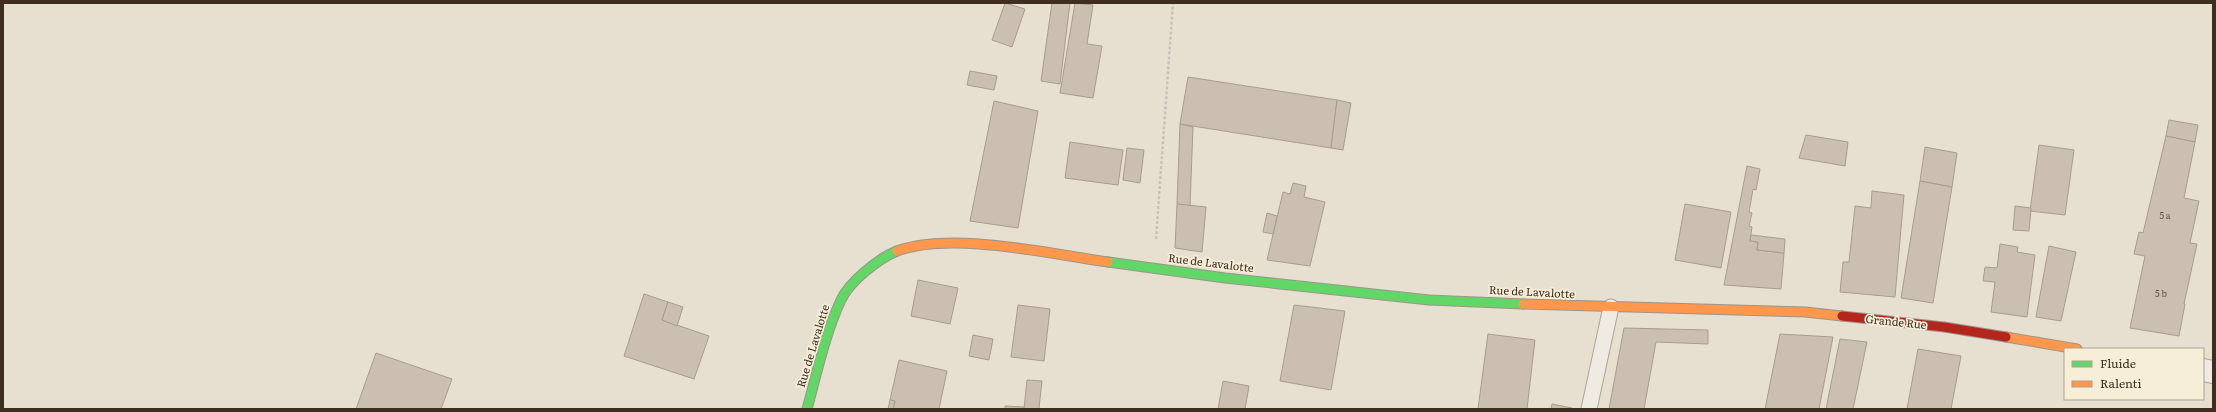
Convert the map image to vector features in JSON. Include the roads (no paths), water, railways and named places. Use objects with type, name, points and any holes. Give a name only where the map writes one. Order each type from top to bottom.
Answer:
[{"type":"street","name":"Rue de Lavalotte","points":[[807,409],[823,350],[841,300],[868,269],[886,255],[911,246],[934,243],[979,244],[1225,278],[1429,300],[1611,307],[1714,309]]},
{"type":"street","name":"Grande Rue","points":[[1714,309],[1805,312],[1944,327],[2071,348]]},
{"type":"lane","points":[[1589,409],[1611,307]]}]
